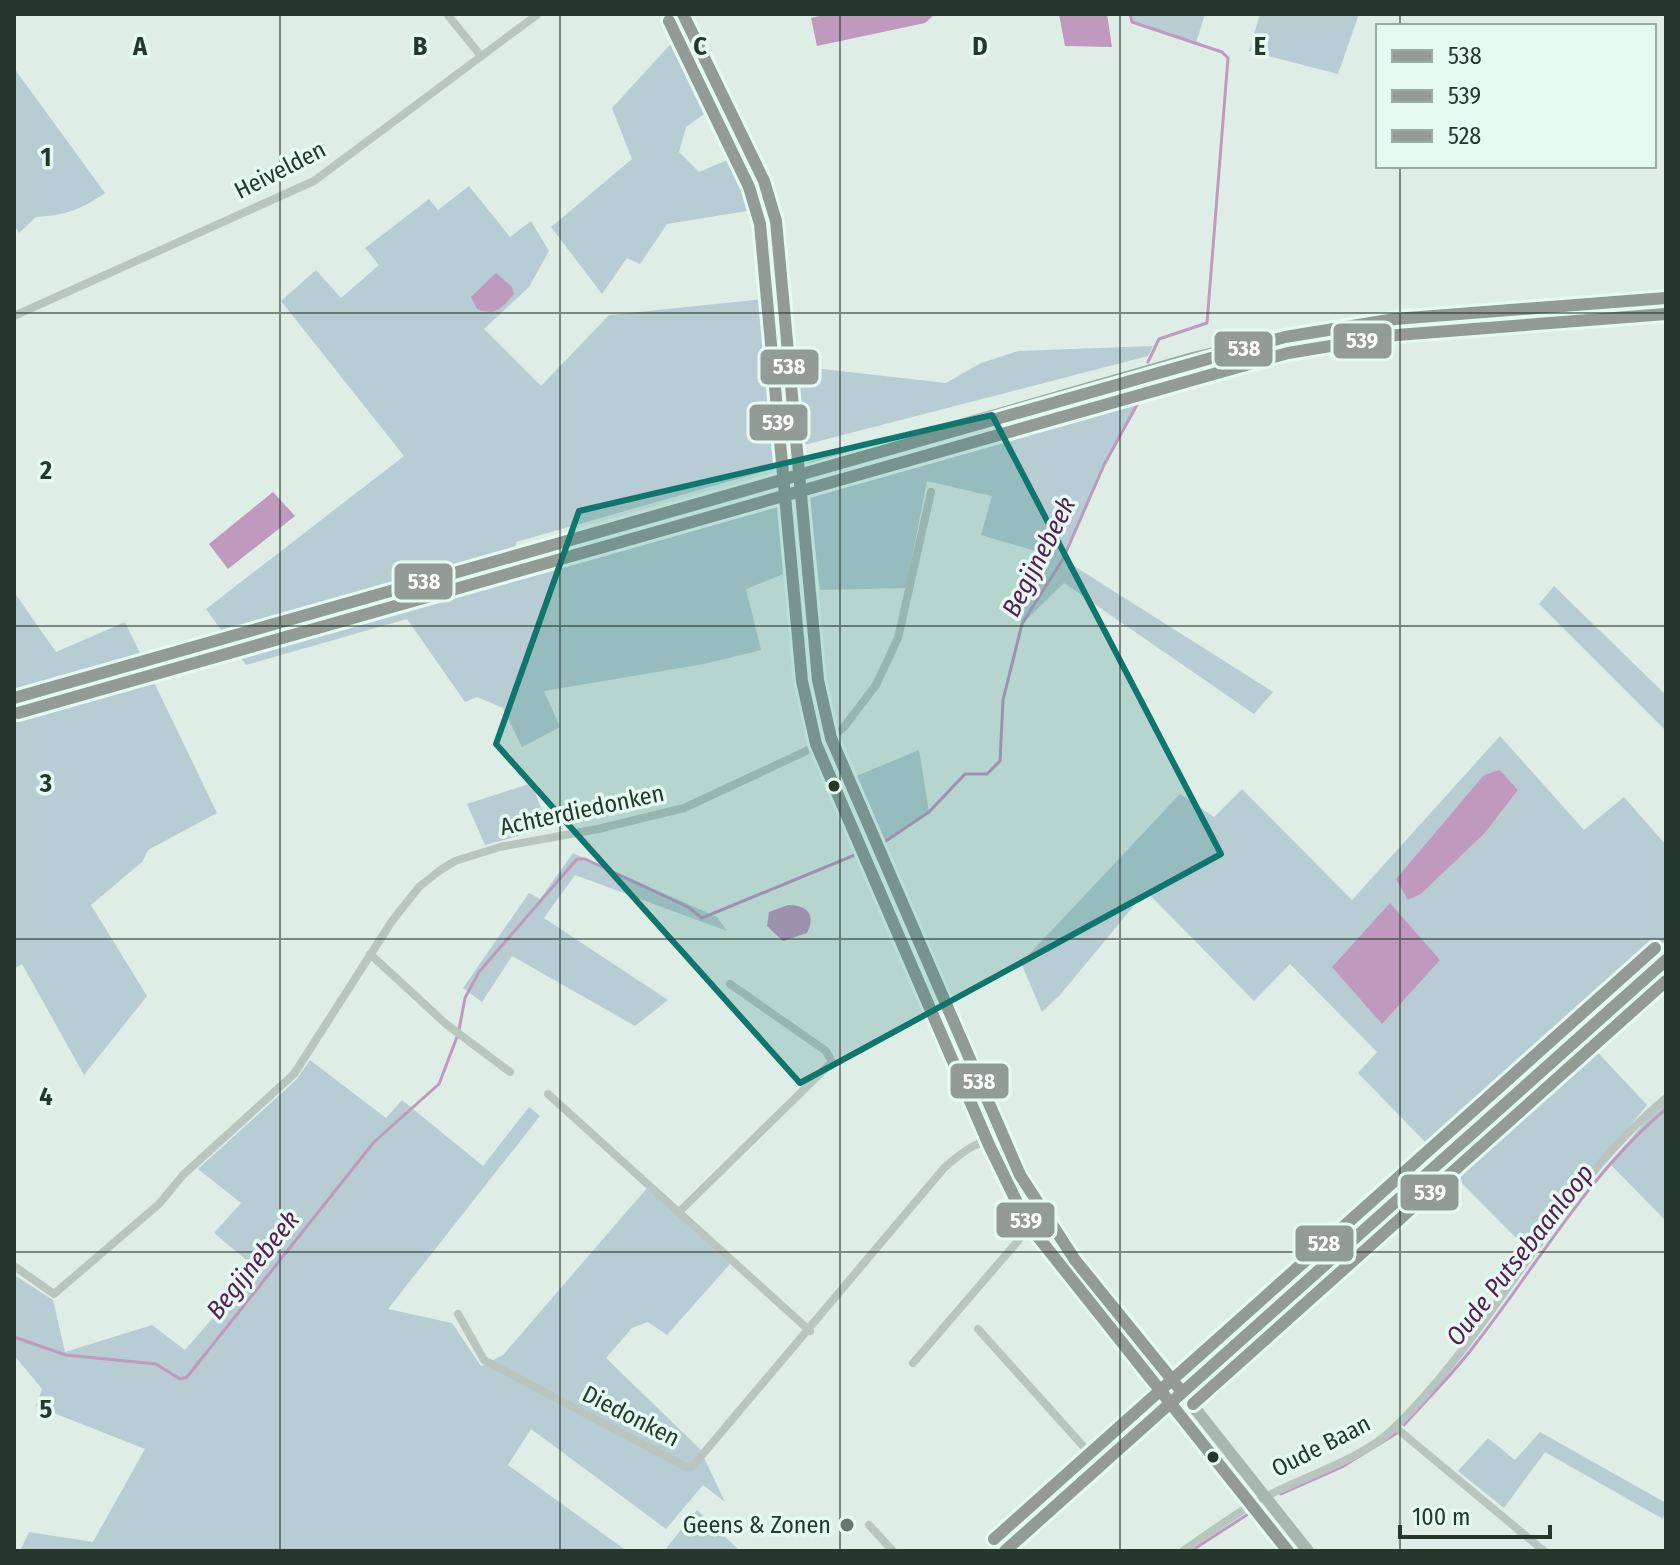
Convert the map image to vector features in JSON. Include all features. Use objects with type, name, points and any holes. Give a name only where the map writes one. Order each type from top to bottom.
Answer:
[{"type":"main road","points":[[14,698],[1193,359],[1285,337],[1395,319],[1666,298]]},
{"type":"street","points":[[447,14],[481,56]]},
{"type":"street","name":"Heivelden","points":[[14,316],[314,181],[538,14]]},
{"type":"street","points":[[683,14],[764,181],[776,221],[818,680],[831,738],[1004,1139],[1041,1214],[1308,1551]]},
{"type":"street","points":[[831,738],[857,712],[888,662],[911,587],[931,492]]},
{"type":"street","name":"Achterdiedonken","points":[[14,1266],[54,1294],[65,1288],[159,1204],[183,1175],[294,1074],[370,954],[419,887],[455,861],[525,841],[598,829],[684,808],[831,738]]},
{"type":"street","points":[[370,954],[446,1024],[510,1072]]},
{"type":"street","points":[[1005,1551],[1666,960]]},
{"type":"street","points":[[679,1212],[832,1062],[826,1051],[730,984]]},
{"type":"street","points":[[548,1094],[810,1331]]},
{"type":"street","name":"Oude Baan","points":[[1183,1551],[1265,1497],[1366,1448],[1395,1427],[1449,1367],[1582,1187],[1666,1098]]},
{"type":"street","name":"Diedonken","points":[[458,1314],[484,1360],[684,1466],[692,1467],[810,1331],[944,1168],[975,1145],[990,1139],[1004,1139]]},
{"type":"street","points":[[913,1363],[1041,1214]]},
{"type":"street","points":[[978,1329],[1101,1466]]},
{"type":"street","name":"Oude Baan","points":[[1395,1427],[1544,1551]]},
{"type":"street","points":[[869,1525],[893,1551]]},
{"type":"highlighted area","points":[[992,415],[1221,854],[800,1083],[496,744],[579,511]]},
{"type":"shaded area","points":[[829,14],[935,14],[925,23],[817,46],[811,18]]},
{"type":"shaded area","points":[[1059,14],[1107,14],[1112,47],[1065,46]]},
{"type":"shaded area","points":[[1130,14],[1205,14],[1196,43],[1132,22]]},
{"type":"shaded area","points":[[1260,14],[1359,14],[1338,74],[1249,51]]},
{"type":"shaded area","points":[[678,36],[714,107],[686,127],[679,152],[699,172],[744,153],[766,208],[667,224],[640,264],[627,258],[602,294],[551,227],[632,159],[612,108]]},
{"type":"shaded area","points":[[14,68],[105,193],[72,211],[36,217],[19,233],[14,225]]},
{"type":"shaded area","points":[[469,186],[510,237],[531,221],[549,251],[529,287],[484,329],[541,386],[609,315],[774,298],[790,464],[516,542],[517,562],[793,483],[801,567],[746,589],[761,650],[704,664],[544,691],[560,727],[522,747],[503,708],[477,697],[465,702],[407,619],[246,665],[206,609],[404,456],[281,301],[316,270],[341,298],[379,265],[365,248],[429,199],[438,210]]},
{"type":"shaded area","points":[[496,273],[512,287],[514,294],[498,310],[489,312],[477,309],[471,297]]},
{"type":"shaded area","points":[[1153,346],[1148,356],[804,445],[796,366],[946,383],[981,363],[1018,351]]},
{"type":"shaded area","points":[[1154,384],[1154,393],[1138,403],[1104,465],[1063,559],[1273,692],[1254,714],[1064,583],[1022,624],[1018,606],[1049,555],[981,535],[992,496],[927,481],[906,588],[820,590],[807,481]]},
{"type":"shaded area","points":[[273,492],[295,516],[228,569],[209,544]]},
{"type":"shaded area","points":[[1554,586],[1666,695],[1666,731],[1539,604]]},
{"type":"shaded area","points":[[14,592],[56,652],[125,622],[217,813],[148,850],[142,862],[91,905],[147,996],[84,1075],[22,964],[14,969]]},
{"type":"shaded area","points":[[1500,736],[1584,830],[1624,797],[1666,845],[1666,940],[1431,1148],[1358,1073],[1377,1052],[1290,964],[1254,1001],[1146,891],[1060,995],[1042,1012],[1021,963],[1180,794],[1214,817],[1242,789],[1352,900]],"holes":[[[1500,770],[1518,790],[1485,833],[1421,894],[1408,900]]]},
{"type":"shaded area","points":[[919,750],[929,812],[883,843],[854,777]]},
{"type":"shaded area","points":[[1500,770],[1518,790],[1485,833],[1421,894],[1408,900],[1396,879],[1484,775]]},
{"type":"shaded area","points":[[532,783],[548,828],[485,845],[467,804]]},
{"type":"shaded area","points":[[573,853],[717,917],[727,931],[575,875],[544,918],[668,1000],[635,1026],[512,956],[482,1002],[463,988],[529,893],[540,899]]},
{"type":"shaded area","points":[[1390,903],[1440,960],[1382,1024],[1332,967]]},
{"type":"shaded area","points":[[788,905],[805,909],[811,921],[807,933],[783,941],[767,926],[769,912]]},
{"type":"shaded area","points":[[1590,1044],[1647,1105],[1528,1250],[1451,1172]]},
{"type":"shaded area","points":[[310,1060],[386,1118],[402,1100],[483,1166],[529,1107],[540,1116],[388,1309],[452,1323],[481,1366],[503,1355],[647,1188],[730,1264],[667,1335],[648,1322],[632,1328],[606,1358],[700,1449],[725,1502],[703,1485],[666,1529],[531,1429],[508,1465],[627,1551],[20,1551],[29,1532],[93,1542],[145,1449],[36,1406],[42,1389],[14,1355],[14,1275],[53,1300],[65,1352],[152,1325],[185,1350],[256,1268],[214,1233],[241,1203],[198,1169],[296,1080]]},
{"type":"shaded area","points":[[1666,1103],[1666,1221],[1610,1164],[1647,1119]]},
{"type":"shaded area","points":[[1540,1432],[1666,1503],[1663,1519],[1545,1452],[1504,1508],[1458,1471],[1488,1438],[1515,1460]]},
{"type":"shaded area","points":[[697,1510],[740,1551],[664,1551]]},
{"type":"waterway","name":"Begijnebeek","points":[[1130,14],[1132,22],[1222,52],[1228,58],[1207,323],[1159,339],[1148,362]]},
{"type":"waterway","name":"Begijnebeek","points":[[883,843],[929,812],[965,774],[987,774],[1000,761],[1003,700],[1022,624],[1063,559],[1104,465],[1138,403],[1154,393],[1154,384]]},
{"type":"waterway","name":"Begijnebeek","points":[[459,1030],[465,998],[479,972],[577,859],[585,859],[688,907],[702,918],[867,850]]},
{"type":"waterway","name":"Begijnebeek","points":[[14,1337],[66,1355],[156,1364],[180,1379],[187,1377],[374,1142],[439,1084],[457,1037]]},
{"type":"waterway","name":"Oude Putsebaanloop","points":[[1404,1425],[1469,1353],[1588,1190],[1638,1134],[1666,1109]]},
{"type":"waterway","points":[[1281,1494],[1342,1467],[1397,1433]]},
{"type":"waterway","points":[[1191,1551],[1259,1507]]},
{"type":"transit line","name":"538","points":[[683,14],[764,181],[776,221],[818,680],[831,738],[1020,1175],[1075,1260],[1182,1392]]},
{"type":"transit line","name":"539","points":[[669,21],[749,187],[760,224],[802,681],[816,744],[989,1145],[1027,1223],[1288,1551]]},
{"type":"transit line","name":"538","points":[[14,698],[1285,337],[1395,319],[1666,298]]},
{"type":"transit line","name":"539","points":[[18,713],[1288,353],[1397,335],[1666,314]]},
{"type":"transit line","name":"528","points":[[994,1539],[1655,948]]},
{"type":"transit line","name":"538","points":[[1005,1551],[1666,960]]},
{"type":"transit line","name":"539","points":[[1193,1404],[1666,981]]},
{"type":"place","name":"Geens & Zonen","points":[[847,1525]]}]
